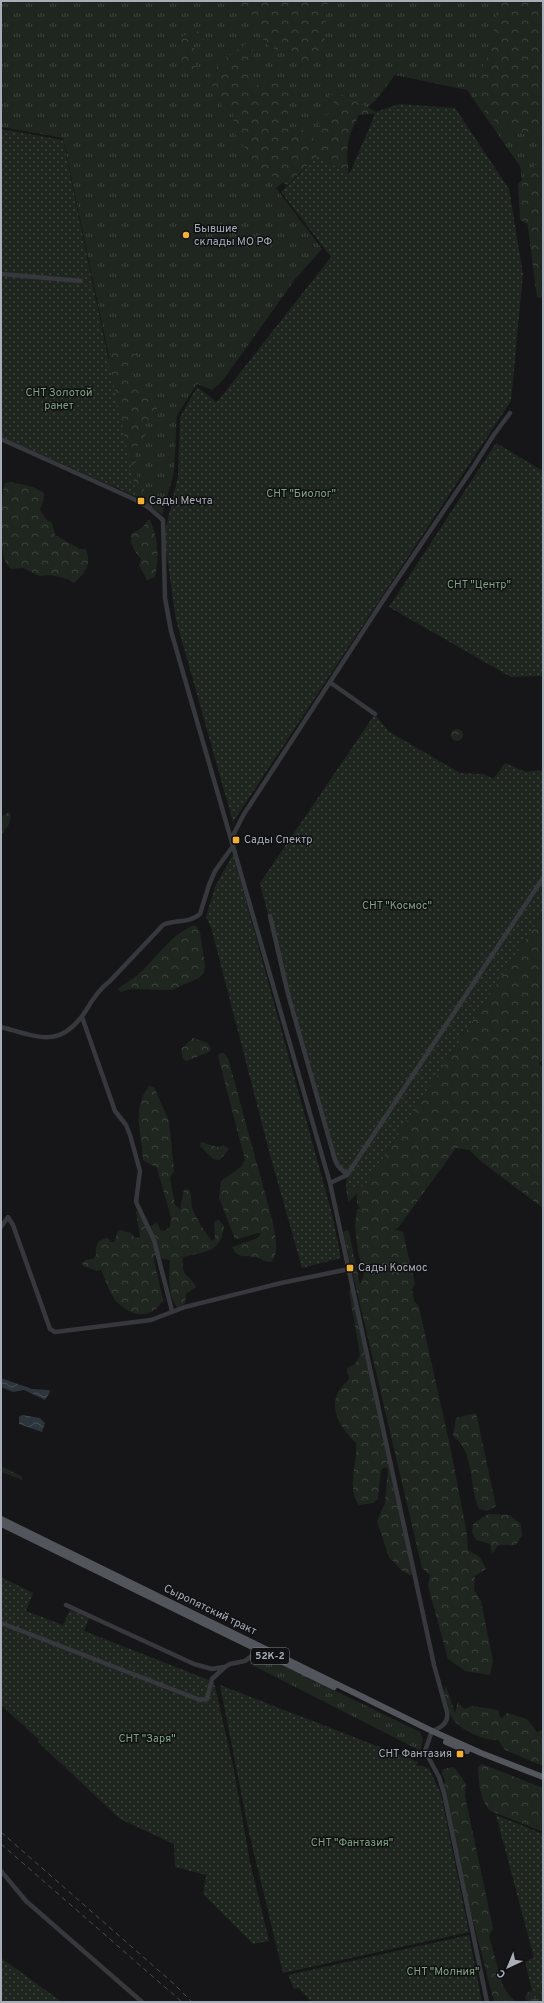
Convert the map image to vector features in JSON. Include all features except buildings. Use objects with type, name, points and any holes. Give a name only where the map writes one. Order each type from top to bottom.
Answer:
[{"type":"main road","name":"Сыропятский тракт","points":[[1,1519],[431,1733],[543,1777]]},
{"type":"main road","name":"Сыропятский тракт","points":[[1,1524],[480,1757],[543,1781]]},
{"type":"street","points":[[1,274],[82,281]]},
{"type":"street","points":[[231,839],[244,814],[331,683],[386,596],[510,413]]},
{"type":"street","points":[[1,440],[126,495],[148,507],[163,520],[165,598],[171,630],[330,1183],[434,1665],[448,1717],[440,1728],[431,1733],[425,1747],[425,1754],[439,1777],[444,1793],[487,2002]]},
{"type":"street","points":[[331,683],[375,714]]},
{"type":"street","points":[[1,1027],[38,1037],[60,1036],[65,1034],[82,1016],[101,987],[110,981],[163,925],[171,922],[190,921],[200,914],[215,871],[233,846]]},
{"type":"street","points":[[330,1183],[347,1175],[543,878]]},
{"type":"street","points":[[270,916],[288,994],[335,1160],[338,1166],[347,1175]]},
{"type":"street","points":[[82,1016],[115,1111],[126,1125],[130,1135],[140,1171],[136,1202],[154,1240],[172,1311]]},
{"type":"street","points":[[1,1227],[8,1218],[13,1225],[52,1332],[151,1320],[172,1311],[281,1283],[349,1269]]},
{"type":"street","points":[[66,1605],[194,1664],[212,1669],[225,1667]]},
{"type":"street","points":[[1,1623],[200,1700],[207,1699],[212,1679],[225,1667],[230,1664],[245,1662],[259,1650]]},
{"type":"street","points":[[1,1871],[26,1901],[142,2002]]},
{"type":"green space","points":[[1,1],[543,1],[543,298],[537,297],[520,166],[467,90],[395,75],[376,100],[276,188],[322,249],[296,278],[223,380],[212,390],[197,384],[177,415],[174,473],[162,514],[140,500],[138,495],[63,138],[1,127]]},
{"type":"green space","points":[[237,1],[329,1],[327,5],[323,58],[308,63],[268,46]]},
{"type":"green space","points":[[503,1],[543,1],[543,81],[539,82],[543,98],[543,128],[532,137],[500,126],[479,106],[478,77],[492,47],[497,11]]},
{"type":"green space","points":[[202,30],[206,38],[193,45],[198,57],[195,67],[190,71],[187,71],[181,61],[183,49],[174,41],[182,36]]},
{"type":"green space","points":[[250,41],[254,56],[248,88],[274,80],[292,95],[284,128],[300,128],[318,142],[324,136],[317,120],[330,113],[334,102],[328,95],[342,95],[379,113],[359,115],[348,144],[347,158],[349,175],[318,156],[287,185],[256,165],[235,134],[233,113],[222,107],[218,93],[208,80],[219,63]]},
{"type":"green space","name":"СНТ \"Биолог\"","points":[[399,104],[455,108],[509,189],[523,274],[511,401],[233,822],[176,620],[164,536],[178,476],[180,417],[197,387],[217,402],[331,257],[281,192],[318,156],[349,175],[376,112]]},
{"type":"green space","name":"СНТ Золотой ранет","points":[[1,129],[63,140],[137,497],[1,437]]},
{"type":"green space","points":[[543,161],[543,287],[534,270],[528,224],[520,220],[518,184],[535,165]]},
{"type":"green space","points":[[119,352],[137,354],[132,374],[143,388],[158,397],[156,417],[153,422],[145,423],[144,428],[146,433],[143,442],[134,449],[138,481],[153,501],[151,504],[124,490],[107,361],[111,354]]},
{"type":"green space","name":"СНТ \"Центр\"","points":[[496,443],[543,471],[543,676],[511,677],[389,607]]},
{"type":"green space","points":[[11,482],[33,487],[44,493],[44,499],[40,510],[47,520],[52,523],[55,535],[80,549],[86,549],[88,564],[84,572],[74,583],[67,579],[51,575],[39,576],[23,568],[11,569],[6,562],[2,542],[1,508],[5,483]]},
{"type":"green space","points":[[149,519],[155,533],[157,562],[155,577],[147,580],[139,565],[141,559],[133,547],[131,537],[132,533],[142,528]]},
{"type":"green space","name":"СНТ \"Космос\"","points":[[375,714],[388,731],[460,773],[484,774],[493,779],[505,763],[526,772],[543,770],[543,913],[366,1184],[359,1188],[346,1186],[347,1175],[338,1166],[288,994],[260,883]]},
{"type":"green space","points":[[459,729],[462,730],[462,740],[455,741],[452,740],[451,733],[452,730]]},
{"type":"green space","points":[[9,812],[11,815],[9,824],[1,835],[1,817]]},
{"type":"green space","points":[[233,854],[332,1214],[341,1258],[302,1268],[269,1151],[211,927],[206,917],[215,887]]},
{"type":"green space","points":[[543,913],[543,1060],[539,1063],[543,1067],[543,1208],[483,1163],[469,1150],[456,1148],[398,1228],[394,1229],[403,1232],[415,1284],[412,1290],[414,1300],[419,1307],[449,1441],[467,1534],[468,1550],[480,1557],[486,1569],[475,1576],[474,1590],[481,1601],[493,1661],[490,1675],[465,1671],[448,1659],[428,1586],[430,1575],[422,1568],[343,1232],[347,1230],[349,1232],[360,1285],[364,1274],[358,1252],[355,1226],[357,1209],[360,1209],[357,1203],[357,1194],[348,1202],[346,1186],[359,1188],[366,1184]]},
{"type":"green space","points":[[195,925],[200,932],[205,965],[204,973],[199,978],[172,990],[131,989],[121,992],[118,989],[148,965],[172,939]]},
{"type":"green space","points":[[193,1038],[208,1043],[211,1049],[209,1052],[186,1061],[183,1059],[181,1049]]},
{"type":"green space","points":[[220,1053],[224,1053],[228,1058],[272,1219],[276,1253],[271,1262],[255,1257],[240,1256],[234,1251],[232,1247],[258,1238],[261,1233],[235,1239],[219,1198],[221,1181],[241,1167],[245,1160],[218,1056]]},
{"type":"green space","points":[[149,1086],[154,1087],[169,1121],[174,1171],[170,1178],[175,1205],[180,1209],[184,1190],[189,1189],[193,1212],[212,1241],[215,1239],[214,1222],[219,1220],[224,1226],[220,1241],[216,1246],[205,1252],[183,1257],[184,1272],[196,1287],[186,1294],[185,1303],[181,1307],[178,1308],[174,1304],[170,1292],[170,1260],[162,1259],[159,1254],[155,1255],[154,1260],[163,1300],[159,1306],[149,1313],[137,1314],[125,1309],[116,1301],[101,1270],[97,1271],[83,1266],[82,1263],[86,1260],[93,1259],[96,1255],[96,1249],[99,1241],[108,1238],[111,1242],[115,1242],[117,1232],[120,1230],[131,1233],[134,1237],[139,1238],[140,1235],[136,1212],[138,1210],[146,1225],[151,1226],[157,1222],[160,1230],[164,1231],[170,1227],[171,1218],[157,1168],[143,1160],[139,1113],[140,1104]]},
{"type":"green space","points":[[201,1142],[217,1147],[224,1145],[229,1149],[220,1160],[213,1159],[200,1146]]},
{"type":"green space","points":[[352,1286],[414,1574],[409,1575],[401,1570],[389,1557],[377,1521],[385,1503],[388,1469],[385,1467],[381,1470],[378,1499],[373,1503],[359,1505],[353,1491],[356,1443],[338,1420],[336,1413],[335,1406],[338,1392],[349,1379],[347,1368],[355,1364],[360,1355],[349,1291]]},
{"type":"green space","points":[[476,1413],[496,1506],[487,1511],[479,1509],[465,1451],[453,1436],[456,1418]]},
{"type":"green space","points":[[1,1466],[21,1476],[23,1480],[1,1472]]},
{"type":"green space","points":[[488,1514],[509,1515],[521,1524],[522,1535],[516,1545],[498,1545],[492,1554],[490,1544],[476,1540],[472,1533],[473,1524]]},
{"type":"green space","name":"СНТ \"Заря\"","points":[[1,1577],[33,1593],[26,1611],[63,1625],[70,1610],[89,1618],[84,1631],[214,1682],[234,1770],[250,1862],[269,1941],[253,1944],[203,1894],[206,1875],[175,1867],[174,1844],[120,1819],[1,1705]]},
{"type":"green space","points":[[256,1654],[260,1654],[420,1732],[423,1739],[420,1752],[415,1748],[250,1664]]},
{"type":"green space","name":"СНТ \"Фантазия\"","points":[[220,1685],[418,1762],[416,1765],[429,1768],[441,1794],[469,1932],[283,1973],[249,1833]]},
{"type":"green space","points":[[446,1686],[455,1713],[458,1702],[464,1709],[473,1706],[498,1710],[501,1719],[507,1713],[527,1719],[537,1732],[543,1730],[543,1766],[505,1750],[498,1740],[479,1737],[461,1727],[452,1718],[448,1709],[443,1694]]},
{"type":"green space","points":[[482,1764],[543,1788],[543,1832],[491,1811],[487,1807],[482,1797],[479,1785],[478,1767]]},
{"type":"green space","points":[[454,1767],[466,1784],[465,1796],[493,1928],[489,1936],[503,1986],[516,2002],[494,2002],[468,1901],[444,1784],[445,1780],[442,1774],[443,1769]]},
{"type":"green space","points":[[496,1815],[543,1834],[543,1989],[532,1991],[525,1961],[534,1958]]},
{"type":"green space","name":"СНТ \"Молния\"","points":[[469,1935],[482,2002],[312,2002],[299,1988],[294,1989],[288,1975]]},
{"type":"green space","points":[[1,1958],[62,2002],[1,2002]]},
{"type":"green space","points":[[543,1989],[543,2002],[527,2002],[525,1997],[528,1992]]},
{"type":"water","points":[[1,1378],[32,1389],[49,1390],[50,1392],[45,1400],[24,1390],[13,1392],[1,1387]]},
{"type":"water","points":[[22,1415],[40,1418],[45,1423],[42,1432],[19,1424],[19,1417]]},
{"type":"railway","points":[[1,1832],[174,1984],[192,2002]]},
{"type":"railway","points":[[1,1844],[182,2002]]},
{"type":"place","name":"Бывшие склады МО РФ","points":[[186,235]]},
{"type":"place","name":"Сады Мечта","points":[[141,501]]},
{"type":"place","name":"Сады Спектр","points":[[236,840]]},
{"type":"place","name":"Сады Космос","points":[[350,1268]]},
{"type":"place","name":"СНТ Фантазия","points":[[460,1754]]}]
